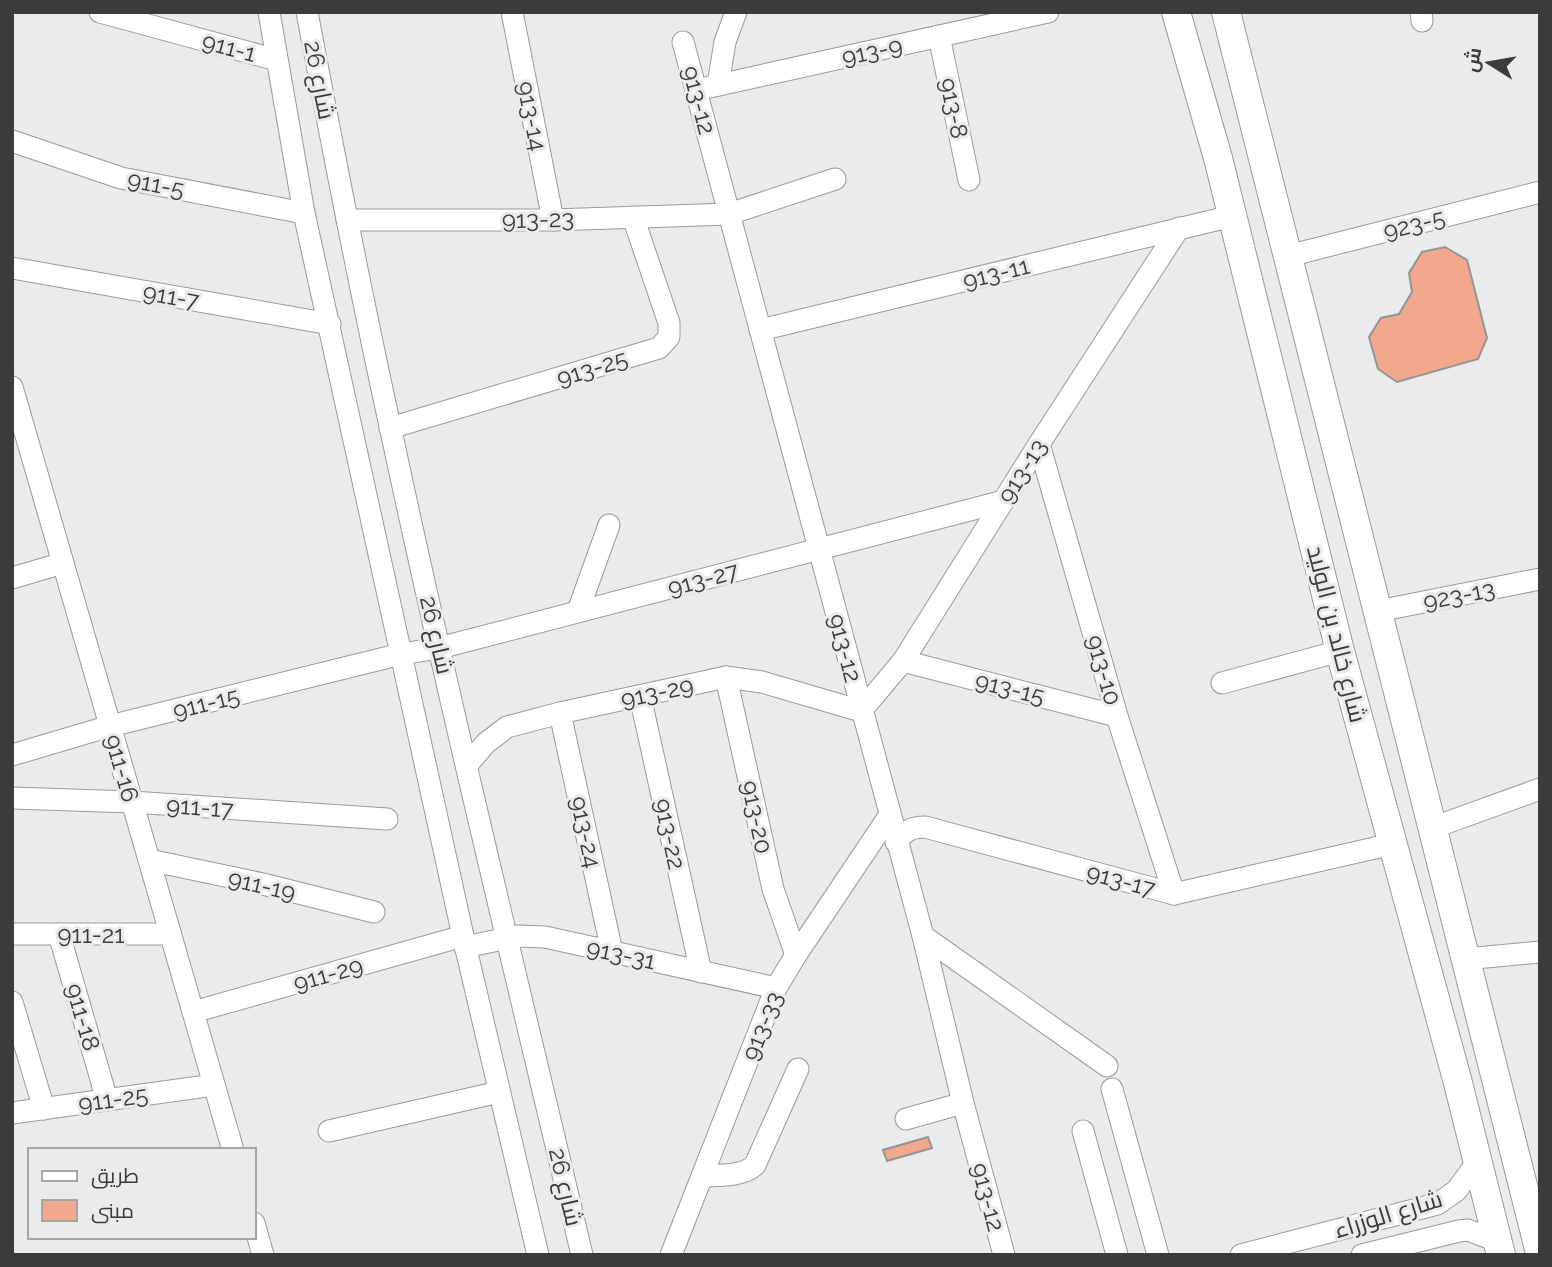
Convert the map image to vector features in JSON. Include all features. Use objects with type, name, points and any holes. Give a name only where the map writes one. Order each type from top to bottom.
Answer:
[{"type":"main road","name":"شارع خالد بن الوليد","points":[[1177,12],[1232,216],[1340,651],[1479,1160],[1499,1248]]},
{"type":"main road","name":"شارع خالد بن الوليد","points":[[1226,12],[1465,960],[1494,1069],[1532,1189],[1540,1253]]},
{"type":"main road","points":[[1457,1079],[1494,1069]]},
{"type":"street","name":"911-1","points":[[100,12],[277,60]]},
{"type":"street","name":"شارع 26","points":[[269,12],[304,213],[464,941],[538,1255]]},
{"type":"street","name":"شارع 26","points":[[307,12],[390,428],[582,1255]]},
{"type":"street","name":"913-14","points":[[512,12],[553,220]]},
{"type":"street","points":[[718,85],[725,42],[736,12]]},
{"type":"street","name":"913-9","points":[[696,90],[1048,12]]},
{"type":"street","name":"913-8","points":[[939,36],[969,180]]},
{"type":"street","name":"913-12","points":[[683,42],[923,936],[963,1103],[1004,1255]]},
{"type":"street","name":"911-5","points":[[12,141],[121,178],[304,213]]},
{"type":"street","name":"913-23","points":[[347,220],[553,220],[729,214],[835,179]]},
{"type":"street","name":"923-5","points":[[1288,256],[1540,192]]},
{"type":"street","name":"913-11","points":[[760,330],[1232,216]]},
{"type":"street","name":"913-25","points":[[390,428],[659,348],[669,337],[669,323],[633,217]]},
{"type":"street","name":"913-13","points":[[861,711],[903,661],[1039,444],[1179,229]]},
{"type":"street","name":"911-7","points":[[12,268],[330,324]]},
{"type":"street","name":"911-16","points":[[12,387],[232,1148]]},
{"type":"street","name":"913-10","points":[[1039,444],[1117,716],[1174,894]]},
{"type":"street","points":[[366,492],[403,484]]},
{"type":"street","name":"913-27","points":[[401,654],[439,648],[1004,501]]},
{"type":"street","points":[[578,611],[609,525]]},
{"type":"street","points":[[12,578],[63,563]]},
{"type":"street","name":"923-13","points":[[1378,611],[1540,579]]},
{"type":"street","points":[[1222,683],[1340,651]]},
{"type":"street","name":"911-15","points":[[12,755],[110,726],[401,654]]},
{"type":"street","name":"913-15","points":[[903,661],[1117,716]]},
{"type":"street","name":"913-29","points":[[467,765],[486,743],[507,727],[726,677],[762,682],[861,711]]},
{"type":"street","name":"913-20","points":[[726,677],[773,889],[796,955]]},
{"type":"street","name":"913-22","points":[[640,696],[701,972]]},
{"type":"street","name":"913-24","points":[[560,713],[612,952]]},
{"type":"street","points":[[1432,828],[1540,789]]},
{"type":"street","name":"911-17","points":[[12,798],[132,802],[387,819]]},
{"type":"street","name":"913-33","points":[[671,1255],[776,988],[889,816]]},
{"type":"street","name":"913-17","points":[[896,842],[913,827],[925,827],[1174,894],[1392,844]]},
{"type":"street","name":"911-19","points":[[149,860],[263,884],[374,912]]},
{"type":"street","name":"911-21","points":[[12,934],[170,934]]},
{"type":"street","name":"911-18","points":[[59,934],[107,1100]]},
{"type":"street","points":[[923,936],[1107,1066]]},
{"type":"street","name":"913-31","points":[[464,941],[545,937],[776,988]]},
{"type":"street","name":"911-29","points":[[193,1012],[464,941]]},
{"type":"street","points":[[1465,960],[1540,952]]},
{"type":"street","points":[[12,1002],[44,1109]]},
{"type":"street","points":[[702,1176],[741,1173],[755,1165],[798,1069]]},
{"type":"street","name":"911-25","points":[[12,1113],[214,1085]]},
{"type":"street","points":[[1112,1089],[1158,1255]]},
{"type":"street","points":[[329,1131],[499,1092]]},
{"type":"street","points":[[906,1119],[963,1103]]},
{"type":"street","points":[[1083,1131],[1117,1255]]},
{"type":"street","name":"شارع الوزراء","points":[[1241,1255],[1437,1204],[1456,1191],[1479,1160]]},
{"type":"street","points":[[256,1230],[263,1255]]},
{"type":"street","name":"شارع الوزراء","points":[[1362,1255],[1468,1230],[1499,1248]]},
{"type":"building","points":[[1445,247],[1467,260],[1487,338],[1478,359],[1397,382],[1378,369],[1369,337],[1381,318],[1399,314],[1412,292],[1409,273],[1422,252]]},
{"type":"building","points":[[928,1137],[932,1148],[887,1161],[883,1150]]}]
